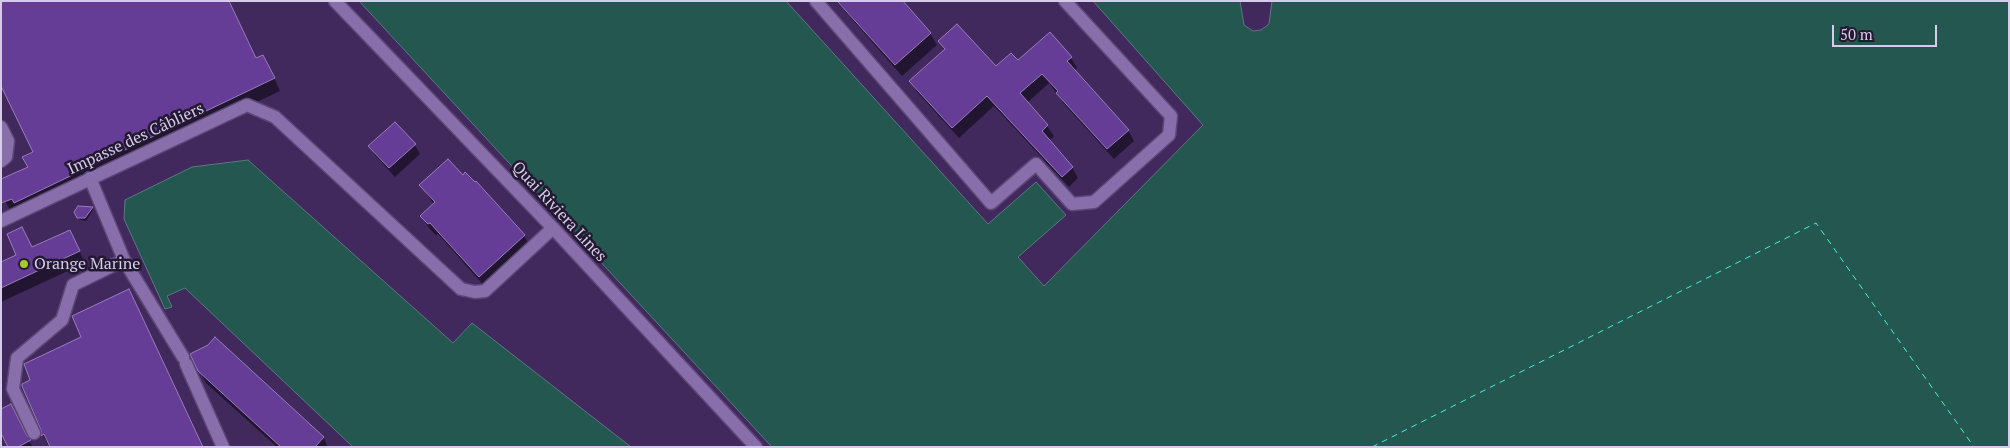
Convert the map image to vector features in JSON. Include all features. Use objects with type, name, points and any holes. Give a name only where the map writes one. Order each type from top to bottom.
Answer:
[{"type":"street","name":"Quai Riviera Lines","points":[[335,1],[553,228],[756,447]]},
{"type":"street","points":[[816,1],[991,203],[1036,164],[1072,204],[1094,202],[1169,135],[1171,116],[1065,1]]},
{"type":"street","name":"Impasse des Câbliers","points":[[1,221],[247,105],[275,117],[461,289],[475,292],[485,291],[553,228]]},
{"type":"street","points":[[1,127],[8,141],[6,157],[1,161]]},
{"type":"street","points":[[90,178],[124,260],[185,361],[222,447]]},
{"type":"street","points":[[34,433],[12,388],[17,358],[62,320],[73,285],[124,260]]},
{"type":"shaded area","points":[[359,1],[786,1],[988,224],[1036,182],[1066,215],[1018,257],[1044,286],[1203,125],[1093,1],[1240,1],[1244,25],[1253,31],[1261,30],[1269,24],[1272,1],[2009,1],[2009,447],[772,447]]},
{"type":"shaded area","points":[[248,160],[453,343],[472,323],[631,447],[353,447],[185,288],[167,296],[172,307],[165,309],[124,219],[125,200],[192,167]]},
{"type":"building","points":[[1,1],[229,1],[256,58],[263,55],[275,78],[14,203],[12,199],[1,203],[1,179],[28,167],[22,157],[33,152],[1,86]]},
{"type":"building","points":[[837,1],[903,1],[931,33],[895,65]]},
{"type":"building","points":[[957,24],[996,66],[1011,53],[1018,60],[1050,32],[1072,57],[1067,61],[1129,130],[1107,149],[1056,93],[1058,91],[1042,74],[1020,93],[1048,125],[1042,131],[1073,167],[1062,177],[987,96],[952,128],[909,81],[945,49],[938,41]]},
{"type":"building","points":[[395,122],[416,144],[389,168],[368,146]]},
{"type":"building","points":[[448,159],[463,175],[465,172],[476,181],[525,235],[479,277],[430,223],[428,224],[420,216],[435,202],[419,185]]},
{"type":"building","points":[[78,206],[93,207],[85,218],[77,218],[74,212]]},
{"type":"building","points":[[22,227],[32,247],[70,230],[80,251],[1,288],[1,262],[16,255],[7,234]]},
{"type":"building","points":[[129,289],[203,447],[50,447],[44,434],[41,436],[41,430],[22,386],[22,384],[30,380],[24,364],[81,337],[72,316]]},
{"type":"building","points":[[215,337],[324,437],[315,447],[281,447],[198,371],[190,354],[208,345]]},
{"type":"building","points":[[11,404],[27,436],[31,440],[18,447],[8,447],[1,433],[1,409]]},
{"type":"ferry route","points":[[1372,447],[1816,223],[1974,447]]},
{"type":"place","name":"Orange Marine","points":[[24,264]]}]
